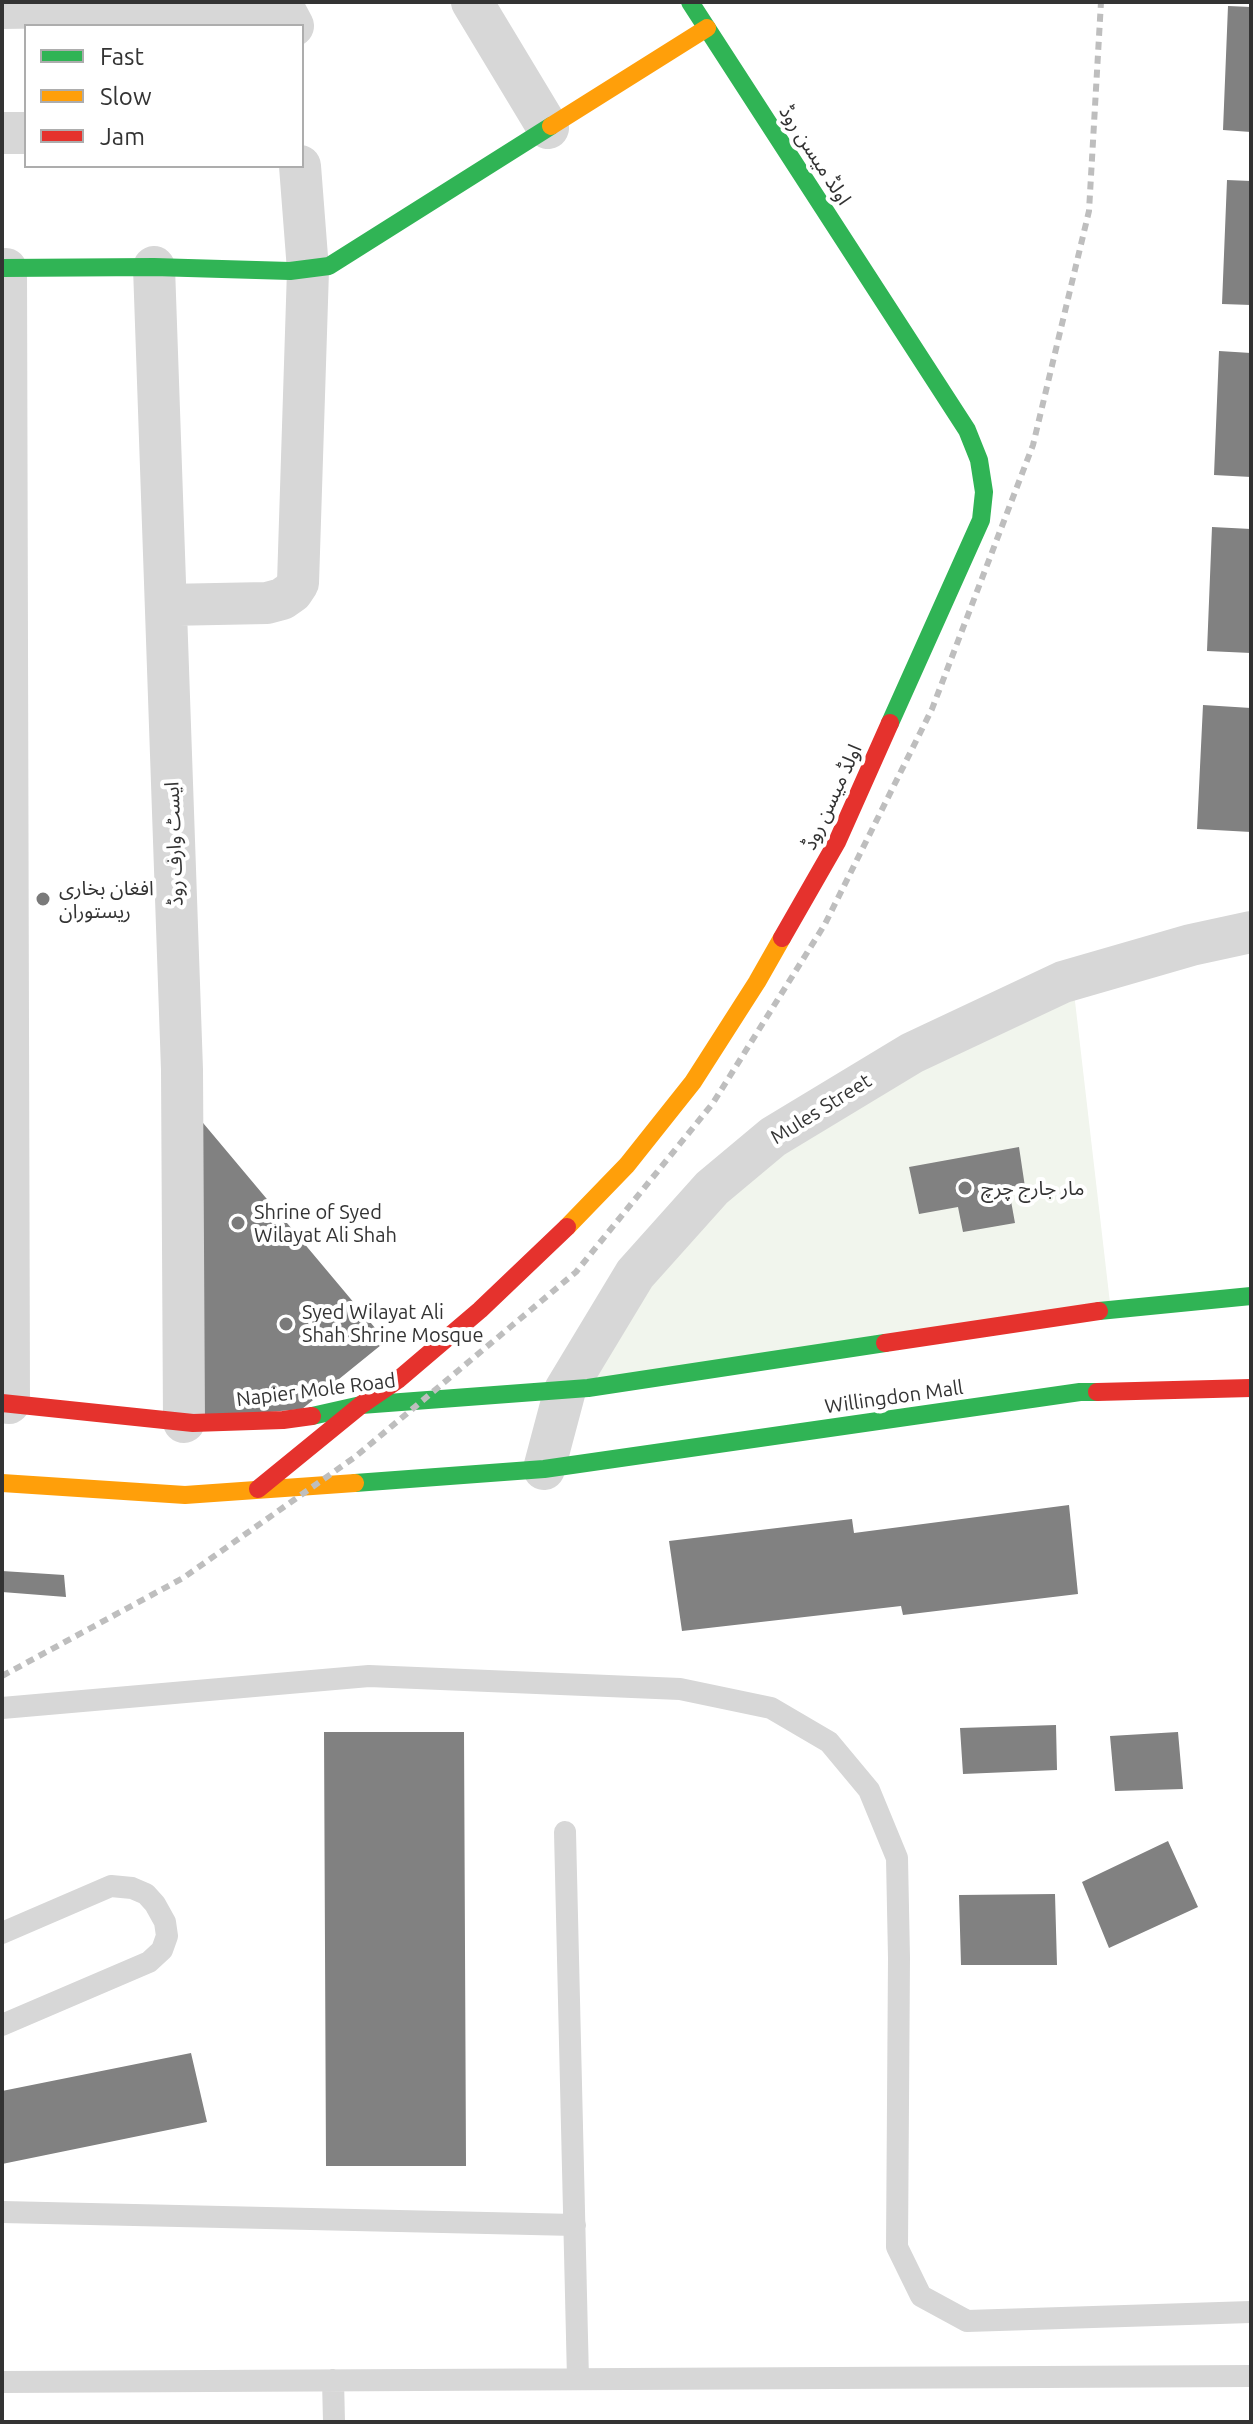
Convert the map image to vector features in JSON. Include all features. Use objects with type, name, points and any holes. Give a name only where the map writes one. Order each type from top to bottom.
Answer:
[{"type":"street","points":[[472,2],[548,128]]},
{"type":"street","name":"اولڈ میسن روڈ","points":[[258,1489],[361,1405],[399,1379],[480,1310],[627,1165],[693,1082],[757,982],[837,842],[981,520],[984,492],[979,460],[967,430],[690,2]]},
{"type":"street","points":[[2,8],[272,4],[285,11],[292,24]]},
{"type":"street","points":[[6,1403],[4,268],[308,270],[329,266],[707,28]]},
{"type":"street","points":[[2,133],[24,133]]},
{"type":"street","points":[[166,605],[267,603],[282,599],[298,583],[308,270],[300,168]]},
{"type":"street","name":"ایسٹ وارف روڈ","points":[[154,267],[182,1086],[184,1422]]},
{"type":"street","name":"Mules Street","points":[[544,1469],[577,1389],[635,1274],[712,1188],[773,1137],[912,1053],[1063,982],[1191,945],[1251,932]]},
{"type":"street","points":[[577,1389],[1093,1312],[1251,1296]]},
{"type":"street","name":"Willingdon Mall","points":[[544,1469],[1080,1392],[1251,1388]]},
{"type":"street","name":"Napier Mole Road","points":[[6,1403],[184,1422],[283,1420],[361,1405],[577,1389]]},
{"type":"street","points":[[2,1483],[185,1495],[544,1469]]},
{"type":"lane","points":[[2,1708],[369,1676],[680,1689],[771,1708],[829,1742],[869,1790],[897,1858],[897,2247],[921,2296],[967,2321],[1251,2312]]},
{"type":"lane","points":[[565,1832],[578,2379]]},
{"type":"lane","points":[[2,1933],[111,1886],[132,1888],[146,1894],[165,1922],[167,1936],[162,1950],[149,1962],[2,2025]]},
{"type":"lane","points":[[2,2212],[575,2225]]},
{"type":"lane","points":[[2,2382],[1251,2376]]},
{"type":"lane","points":[[333,2380],[334,2422]]},
{"type":"shaded area","points":[[1073,984],[1110,1303],[575,1387],[645,1275],[783,1139]]},
{"type":"building","points":[[1228,6],[1251,7],[1251,132],[1223,130]]},
{"type":"building","points":[[1227,180],[1251,181],[1251,305],[1222,304]]},
{"type":"building","points":[[1219,351],[1251,353],[1251,477],[1214,475]]},
{"type":"building","points":[[1212,527],[1251,529],[1251,653],[1207,651]]},
{"type":"building","points":[[1203,705],[1251,708],[1251,832],[1197,829]]},
{"type":"building","name":"Shrine of Syed Wilayat Ali Shah","points":[[188,1105],[386,1341],[302,1409],[193,1419]]},
{"type":"building","name":"مار جارج چرچ","points":[[1019,1147],[1025,1187],[1009,1190],[1015,1223],[963,1232],[958,1207],[919,1214],[909,1167]]},
{"type":"building","points":[[1069,1505],[1078,1594],[903,1615],[901,1606],[682,1631],[669,1541],[852,1519],[854,1533]]},
{"type":"building","points":[[2,1571],[64,1575],[66,1597],[2,1592]]},
{"type":"building","points":[[1056,1725],[1057,1770],[963,1774],[960,1728]]},
{"type":"building","points":[[324,1732],[464,1732],[466,2166],[326,2166]]},
{"type":"building","points":[[1178,1732],[1183,1789],[1115,1791],[1110,1736]]},
{"type":"building","points":[[1168,1841],[1198,1907],[1109,1948],[1082,1882]]},
{"type":"building","points":[[1055,1894],[1057,1965],[961,1965],[959,1895]]},
{"type":"building","points":[[191,2053],[207,2122],[2,2164],[2,2091]]},
{"type":"railway","points":[[2,1676],[183,1578],[355,1457],[576,1272],[713,1103],[825,924],[932,709],[1033,445],[1089,211],[1101,2]]},
{"type":"traffic: fast","points":[[690,2],[967,430],[979,460],[984,492],[981,520],[890,723]]},
{"type":"traffic: fast","points":[[2,268],[154,267],[290,271],[329,266],[551,126]]},
{"type":"traffic: fast","points":[[1099,1311],[1251,1296]]},
{"type":"traffic: fast","points":[[312,1416],[361,1405],[588,1388],[885,1343]]},
{"type":"traffic: fast","points":[[355,1483],[544,1469],[1097,1392]]},
{"type":"traffic: slow","points":[[551,126],[707,28]]},
{"type":"traffic: slow","points":[[567,1227],[627,1165],[693,1082],[782,938]]},
{"type":"traffic: slow","points":[[2,1483],[185,1495],[355,1483]]},
{"type":"traffic: jam","points":[[782,938],[837,842],[890,723]]},
{"type":"traffic: jam","points":[[258,1489],[361,1405],[399,1379],[480,1310],[567,1227]]},
{"type":"traffic: jam","points":[[885,1343],[1099,1311]]},
{"type":"traffic: jam","points":[[1097,1392],[1251,1388]]},
{"type":"traffic: jam","points":[[2,1403],[193,1423],[312,1416]]},
{"type":"place","name":"افغان بخاری ریستوران","points":[[43,899]]},
{"type":"place","name":"مار جارج چرچ","points":[[965,1188]]},
{"type":"place","name":"Shrine of Syed Wilayat Ali Shah","points":[[238,1223]]},
{"type":"place","name":"Syed Wilayat Ali Shah Shrine Mosque","points":[[286,1324]]}]
